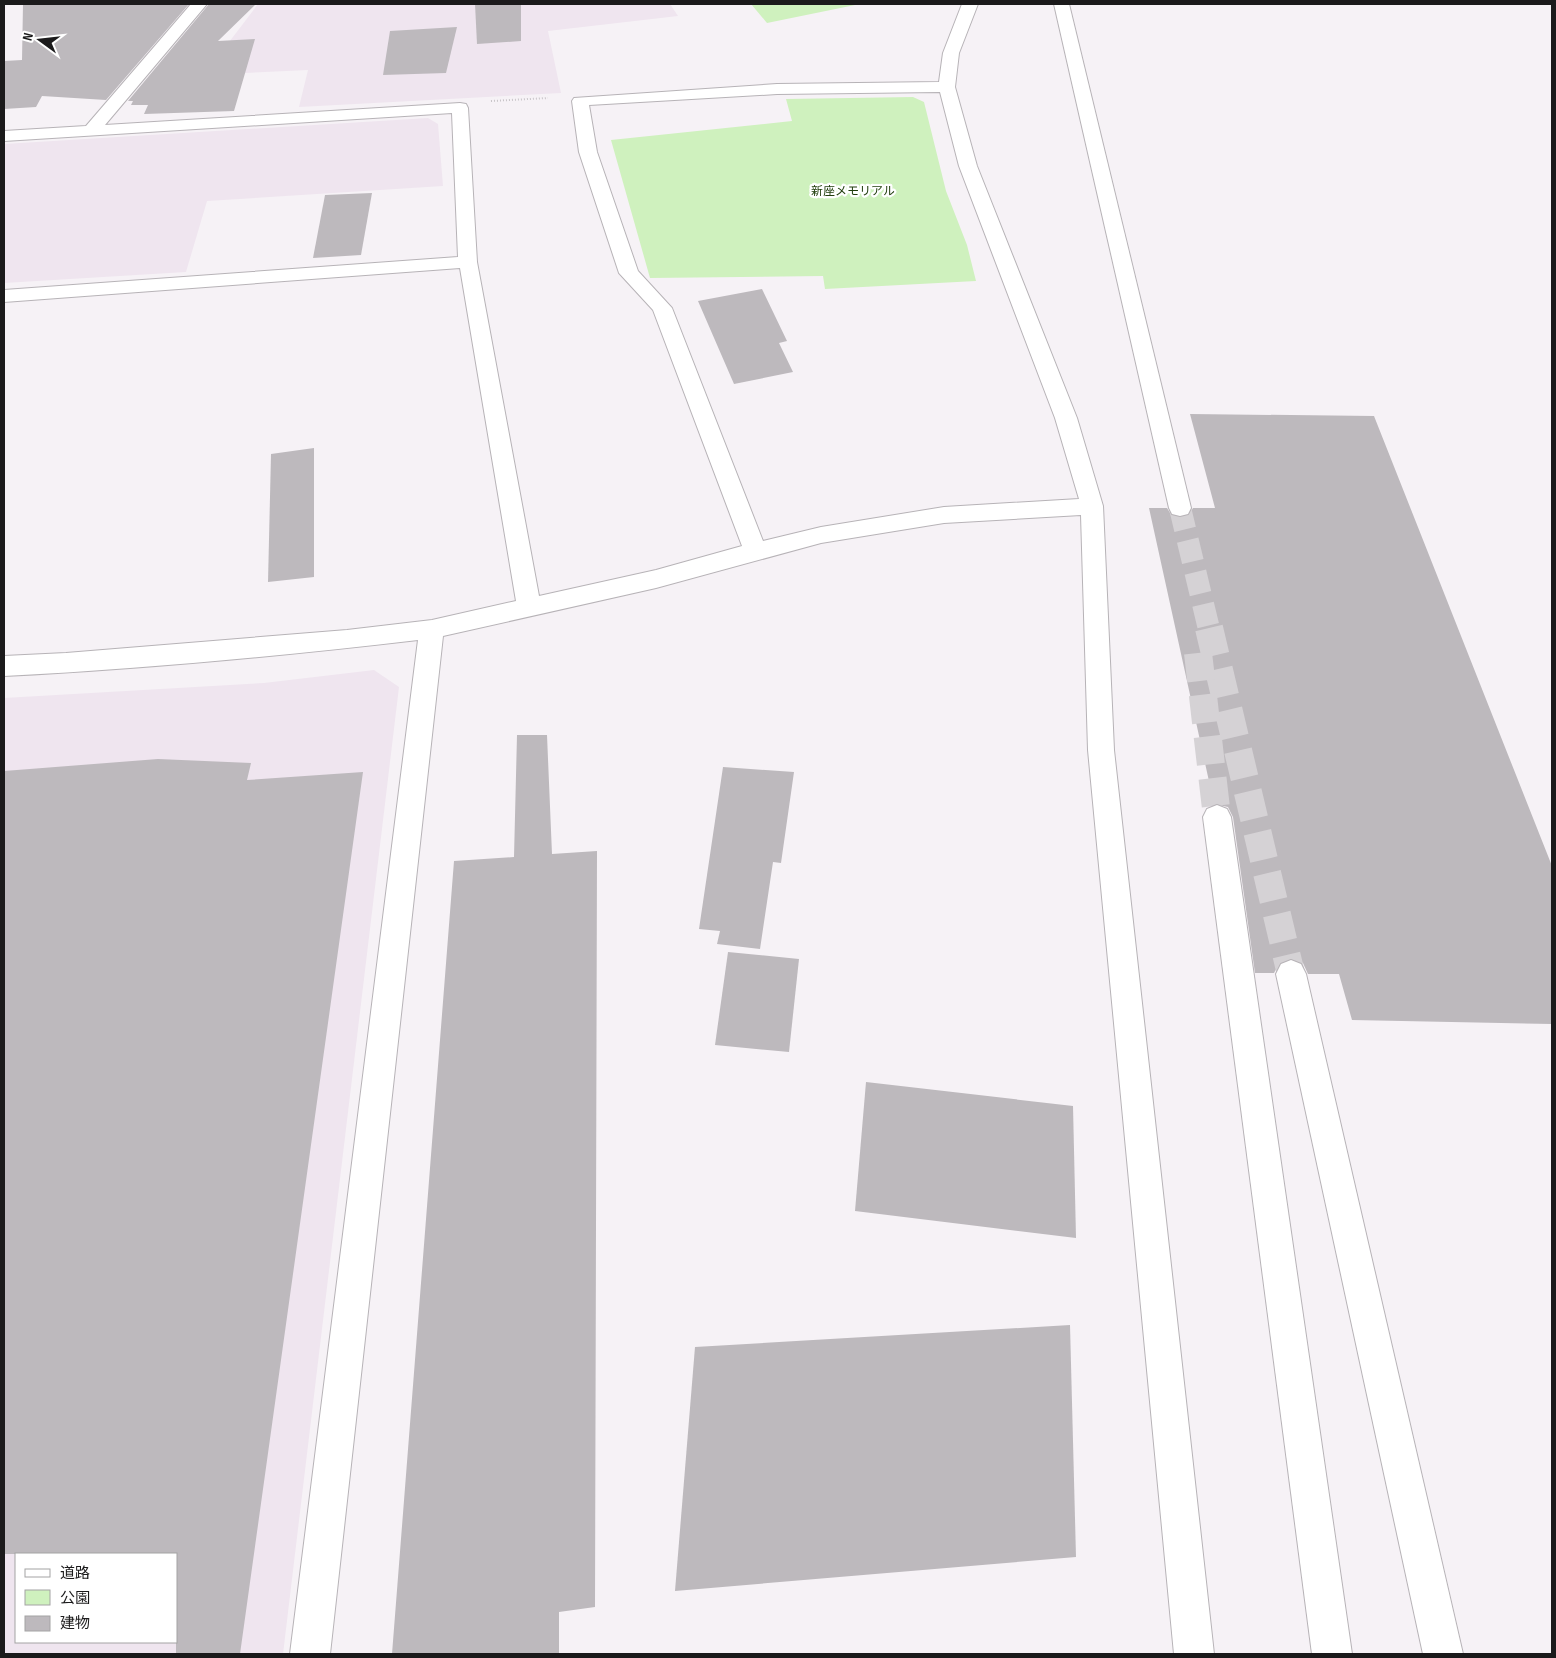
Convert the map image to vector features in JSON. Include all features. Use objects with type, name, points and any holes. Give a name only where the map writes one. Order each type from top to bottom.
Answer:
[{"type":"street","points":[[92,130],[199,4]]},
{"type":"street","points":[[970,4],[951,53],[947,87],[968,166],[1066,418],[1092,506],[1101,750],[1194,1654]]},
{"type":"street","points":[[1061,4],[1180,508]]},
{"type":"street","points":[[755,551],[662,308],[629,273],[588,152],[580,101],[777,89],[947,87]]},
{"type":"street","points":[[4,136],[460,108],[468,262],[529,608]]},
{"type":"street","points":[[4,296],[468,262]]},
{"type":"street","points":[[4,666],[66,664],[327,641],[432,629],[656,579],[821,534],[944,515],[1092,506]]},
{"type":"street","points":[[310,1654],[432,629]]},
{"type":"street","points":[[1217,817],[1332,1654]]},
{"type":"street","points":[[1291,974],[1443,1654]]},
{"type":"path","points":[[460,108],[470,102],[562,98],[580,101]]},
{"type":"shaded area","points":[[258,4],[670,4],[678,16],[548,31],[561,93],[299,107],[308,70],[204,75]]},
{"type":"shaded area","points":[[428,118],[438,124],[443,186],[207,201],[186,272],[4,283],[4,144]]},
{"type":"shaded area","points":[[374,670],[399,687],[283,1654],[4,1654],[4,698],[264,683]]},
{"type":"green space","points":[[751,4],[860,4],[767,23]]},
{"type":"green space","name":"新座メモリアル","points":[[913,97],[924,102],[946,191],[967,245],[976,281],[825,289],[823,276],[650,278],[611,140],[792,121],[786,99]]},
{"type":"building","points":[[23,4],[189,4],[106,100],[42,96],[36,107],[4,109],[4,61],[22,60]]},
{"type":"building","points":[[209,4],[256,4],[218,41],[255,39],[234,111],[144,114],[148,105],[131,105],[133,101],[128,101]]},
{"type":"building","points":[[475,4],[521,4],[521,41],[477,44]]},
{"type":"building","points":[[457,27],[446,73],[383,75],[390,31]]},
{"type":"building","points":[[372,193],[361,255],[313,258],[325,195]]},
{"type":"building","points":[[762,289],[787,341],[779,343],[793,372],[734,384],[698,301]]},
{"type":"building","points":[[1190,414],[1374,416],[1552,866],[1552,1024],[1352,1020],[1339,974],[1308,974],[1303,963],[1292,958],[1280,962],[1274,973],[1255,973],[1233,817],[1228,807],[1214,804],[1149,508],[1167,508],[1172,516],[1180,518],[1188,516],[1193,508],[1215,508]]},
{"type":"building","points":[[314,448],[314,577],[268,582],[271,454]]},
{"type":"building","points":[[517,735],[547,735],[552,854],[597,851],[595,1607],[559,1612],[559,1654],[392,1654],[454,861],[514,857]]},
{"type":"building","points":[[158,759],[251,763],[247,780],[363,772],[240,1654],[176,1654],[176,1643],[178,1643],[178,1553],[4,1554],[4,771]]},
{"type":"building","points":[[723,767],[794,772],[781,863],[773,862],[760,949],[717,944],[720,931],[699,929]]},
{"type":"building","points":[[728,952],[799,959],[789,1052],[715,1045]]},
{"type":"building","points":[[866,1082],[1073,1106],[1076,1238],[855,1211]]},
{"type":"building","points":[[1070,1325],[1076,1557],[675,1591],[695,1347]]},
{"type":"tunnel","points":[[1180,508],[1209,629]]},
{"type":"tunnel","points":[[1209,628],[1291,974]]},
{"type":"tunnel","points":[[1198,653],[1217,817]]}]
